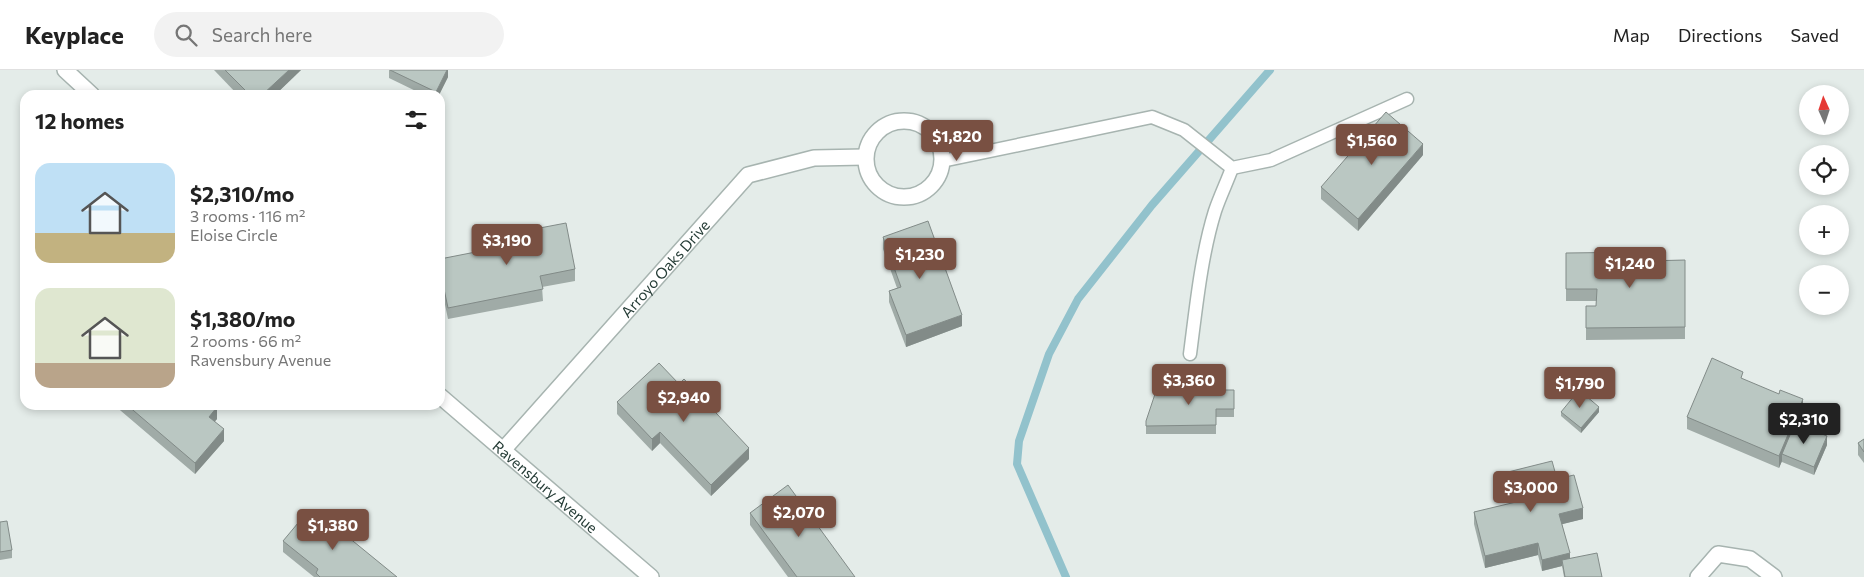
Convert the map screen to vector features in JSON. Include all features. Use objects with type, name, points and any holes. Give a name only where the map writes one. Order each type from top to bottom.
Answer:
[{"type":"street","points":[[64,70],[86,90]]},
{"type":"street","points":[[911,120],[931,131],[942,150],[941,172],[928,190],[908,198],[886,194],[870,178],[865,157],[872,136],[890,123],[911,120]]},
{"type":"street","name":"Arroyo Oaks Drive","points":[[504,450],[748,175],[814,158],[865,157]]},
{"type":"street","name":"Ravensbury Avenue","points":[[445,400],[651,577]]},
{"type":"street","points":[[1698,577],[1718,554],[1750,559],[1774,577]]},
{"type":"lane","points":[[942,161],[1152,117],[1184,130],[1232,168],[1271,160],[1407,99]]},
{"type":"lane","points":[[1190,354],[1197,300],[1209,235],[1215,211],[1232,168]]},
{"type":"building","points":[[225,70],[289,70],[267,90],[245,90]]},
{"type":"building","points":[[390,70],[447,70],[437,90],[432,90]]},
{"type":"building","points":[[1386,112],[1423,144],[1358,219],[1321,187]]},
{"type":"building","points":[[928,221],[962,315],[906,335],[889,291],[901,287],[883,237]]},
{"type":"building","points":[[566,223],[575,269],[540,276],[543,289],[448,308],[445,294],[445,258],[501,247],[498,232],[523,227],[524,231]]},
{"type":"building","points":[[1646,252],[1646,261],[1685,260],[1685,327],[1586,328],[1586,306],[1596,306],[1597,289],[1566,289],[1566,253]]},
{"type":"building","points":[[1712,358],[1743,372],[1741,378],[1779,394],[1780,390],[1803,399],[1779,456],[1687,417]]},
{"type":"building","points":[[659,363],[679,384],[684,379],[749,448],[711,485],[660,432],[652,439],[617,402]]},
{"type":"building","points":[[1204,379],[1212,380],[1212,390],[1234,390],[1234,409],[1216,409],[1216,425],[1146,426],[1156,391],[1186,390]]},
{"type":"building","points":[[1579,390],[1599,407],[1581,428],[1561,412]]},
{"type":"building","points":[[133,410],[215,410],[209,417],[224,429],[195,463]]},
{"type":"building","points":[[1795,423],[1827,436],[1814,467],[1782,454]]},
{"type":"building","points":[[1864,439],[1864,452],[1858,443]]},
{"type":"building","points":[[1552,461],[1557,479],[1574,475],[1583,508],[1559,514],[1570,553],[1542,560],[1538,543],[1485,556],[1474,512],[1516,502],[1508,472]]},
{"type":"building","points":[[788,485],[855,577],[797,577],[750,513]]},
{"type":"building","points":[[308,511],[334,533],[337,528],[397,577],[320,577],[316,573],[318,569],[283,541]]},
{"type":"building","points":[[7,521],[12,550],[0,552],[0,522]]},
{"type":"building","points":[[1597,553],[1602,577],[1565,577],[1562,560]]},
{"type":"waterway","points":[[1066,577],[1017,464],[1019,441],[1049,354],[1078,299],[1152,205],[1270,70]]}]
